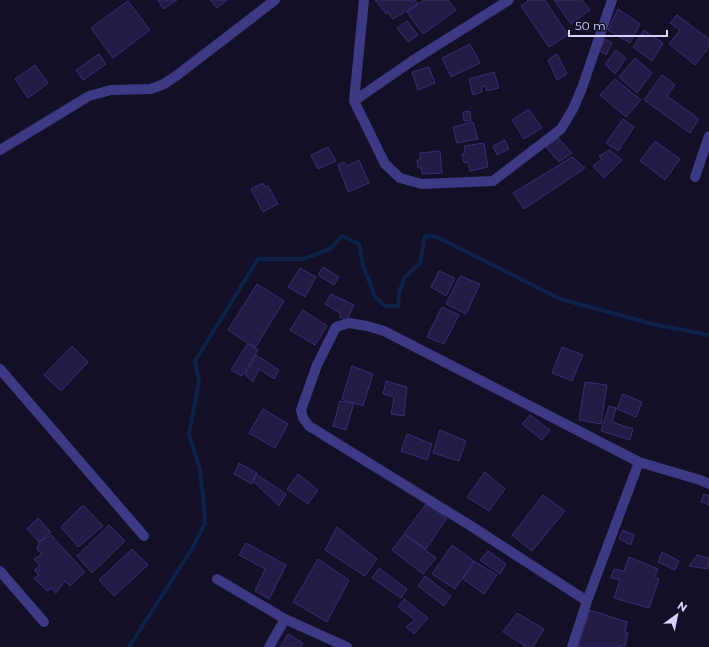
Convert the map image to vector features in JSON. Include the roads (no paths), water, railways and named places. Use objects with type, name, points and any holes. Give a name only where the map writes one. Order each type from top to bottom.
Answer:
[{"type":"street","points":[[0,150],[89,96],[111,90],[151,89],[164,84],[275,0]]},
{"type":"street","points":[[364,0],[354,101],[385,164],[400,178],[422,184],[493,181],[560,129],[573,109],[582,88],[612,0]]},
{"type":"street","points":[[354,101],[412,61],[509,0]]},
{"type":"street","points":[[695,177],[709,136]]},
{"type":"street","points":[[587,601],[309,426],[303,418],[301,410],[317,365],[336,327],[349,323],[368,326],[384,331],[639,462],[704,482],[709,474]]},
{"type":"street","points":[[1,372],[144,536]]},
{"type":"street","points":[[572,647],[587,601],[639,462]]},
{"type":"street","points":[[0,571],[44,622]]},
{"type":"street","points":[[217,579],[286,619],[348,647]]},
{"type":"street","points":[[269,647],[286,619]]},
{"type":"waterway","points":[[129,647],[193,547],[205,523],[200,470],[189,434],[199,382],[195,361],[258,259],[303,259],[330,249],[342,236],[359,244],[363,265],[375,297],[385,306],[398,306],[399,292],[405,277],[420,263],[425,236],[437,237],[560,299],[653,324],[709,335]]}]
